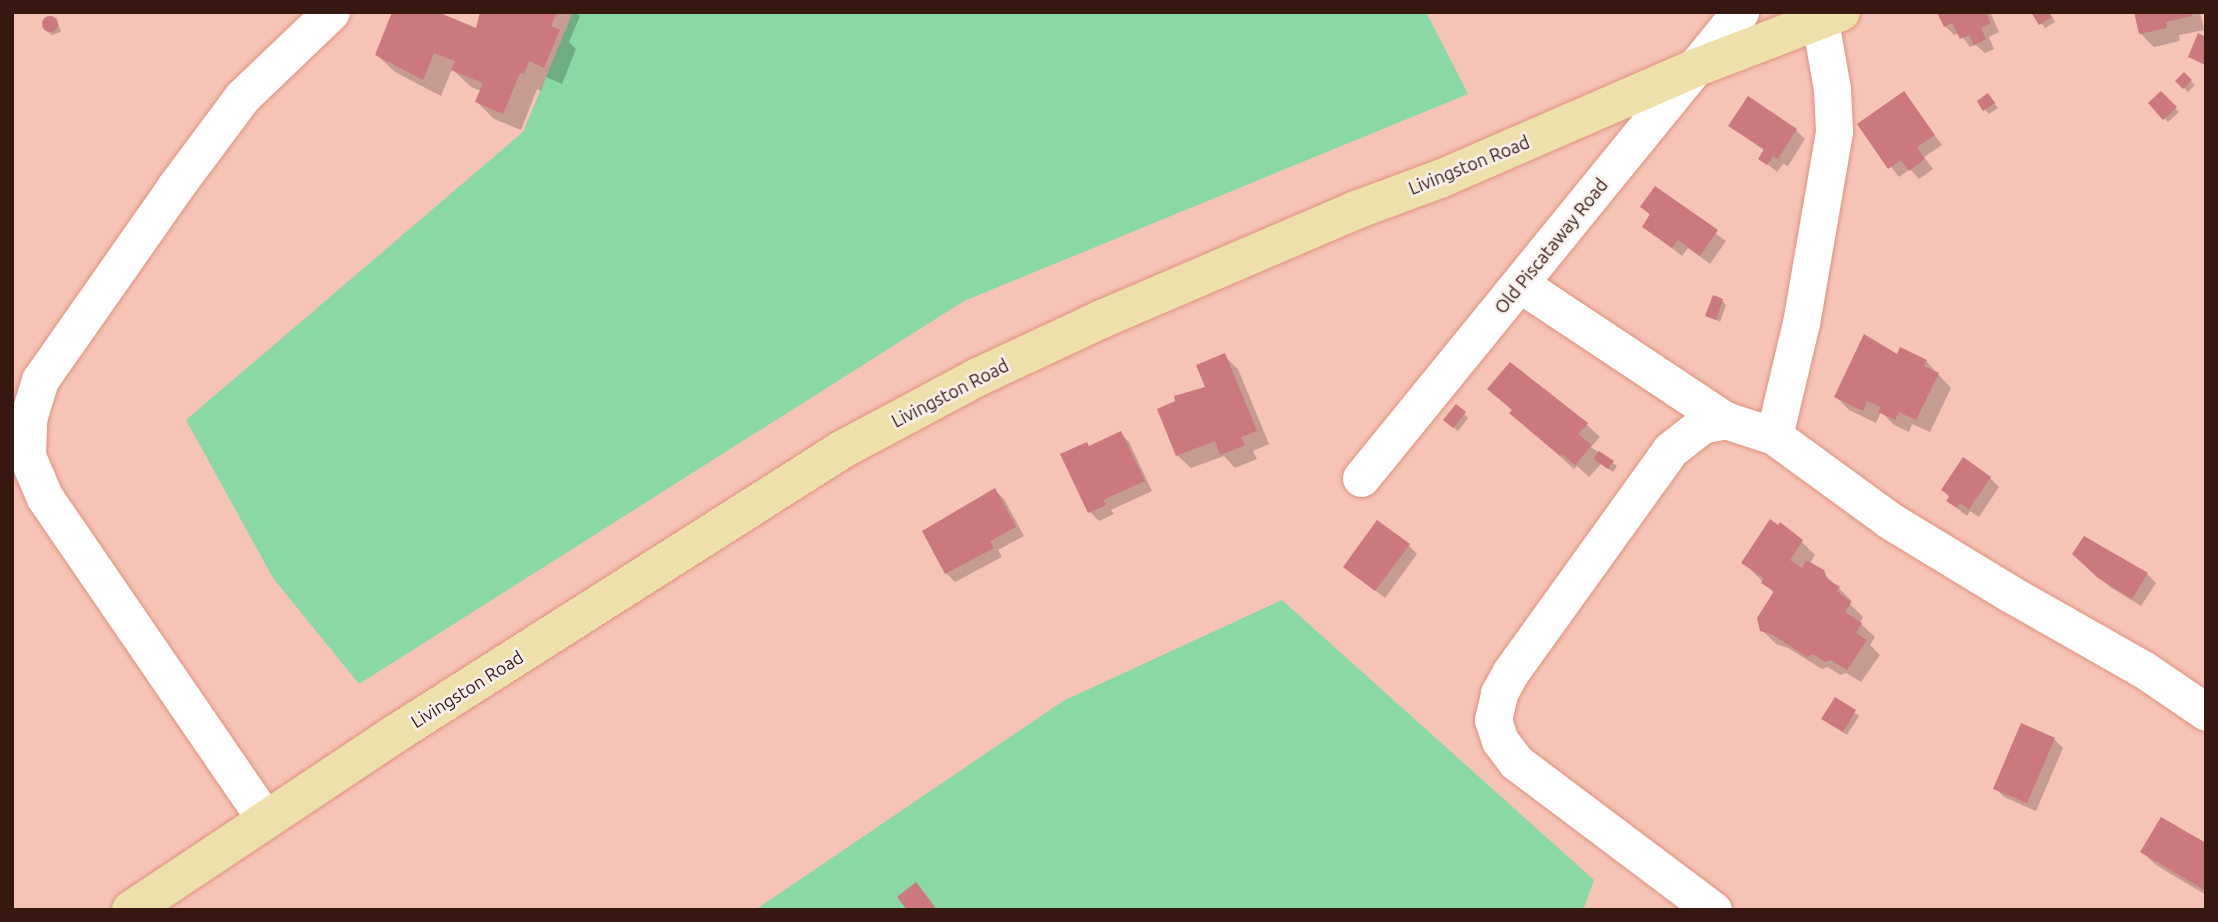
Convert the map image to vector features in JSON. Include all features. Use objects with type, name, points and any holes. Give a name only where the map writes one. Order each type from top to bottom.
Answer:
[{"type":"main road","name":"Livingston Road","points":[[131,910],[265,819],[843,449],[976,378],[1114,313],[1356,210],[1499,154],[1698,67],[1831,17]]},
{"type":"street","points":[[265,819],[45,498],[27,456],[28,419],[40,380],[242,97],[331,12]]},
{"type":"street","name":"Old Piscataway Road","points":[[1361,478],[1741,12]]},
{"type":"street","points":[[1774,436],[1801,323],[1834,131],[1831,17]]},
{"type":"street","points":[[1520,284],[1725,420],[1774,436],[1889,520],[2009,593],[2143,669],[2206,712]]},
{"type":"street","points":[[1713,910],[1516,762],[1500,741],[1493,720],[1499,693],[1510,673],[1670,450],[1702,425],[1725,420]]},
{"type":"green space","points":[[573,12],[1426,12],[1468,94],[964,301],[359,684],[273,578],[186,420],[523,132]]},
{"type":"green space","points":[[1282,600],[1594,880],[1583,910],[755,910],[1063,701]]},
{"type":"building","points":[[392,12],[438,12],[476,28],[480,12],[557,12],[551,26],[560,30],[544,68],[529,61],[524,74],[520,73],[503,114],[475,102],[483,83],[451,70],[455,61],[434,53],[423,80],[375,55]]},
{"type":"building","points":[[1937,12],[1986,12],[1991,23],[1981,28],[1986,39],[1974,45],[1969,35],[1960,39],[1952,23],[1944,27]]},
{"type":"building","points":[[2031,12],[2049,12],[2052,17],[2039,25]]},
{"type":"building","points":[[2134,12],[2191,12],[2192,16],[2166,22],[2167,28],[2139,34]]},
{"type":"building","points":[[47,16],[53,16],[58,24],[56,30],[47,32],[42,27],[42,21]]},
{"type":"building","points":[[2198,33],[2206,37],[2204,64],[2188,57]]},
{"type":"building","points":[[2184,72],[2192,80],[2183,89],[2175,81]]},
{"type":"building","points":[[1904,91],[1935,135],[1917,147],[1925,159],[1909,171],[1901,160],[1888,169],[1857,124]]},
{"type":"building","points":[[2161,91],[2177,107],[2163,120],[2148,103]]},
{"type":"building","points":[[1988,93],[1995,103],[1983,111],[1977,101]]},
{"type":"building","points":[[1748,96],[1797,129],[1778,159],[1773,156],[1767,165],[1758,159],[1764,149],[1728,126]]},
{"type":"building","points":[[1655,186],[1718,230],[1700,256],[1678,240],[1672,248],[1642,227],[1650,214],[1640,207]]},
{"type":"building","points":[[1713,295],[1723,299],[1716,320],[1705,316]]},
{"type":"building","points":[[1864,334],[1897,354],[1900,347],[1927,360],[1924,366],[1939,373],[1916,420],[1899,412],[1895,420],[1878,412],[1881,407],[1867,401],[1863,411],[1834,397]]},
{"type":"building","points":[[1225,353],[1257,431],[1241,437],[1245,445],[1220,455],[1215,441],[1176,456],[1157,409],[1175,401],[1174,396],[1205,387],[1196,365]]},
{"type":"building","points":[[1510,362],[1588,423],[1578,434],[1592,445],[1575,465],[1562,454],[1560,456],[1509,413],[1512,410],[1487,389]]},
{"type":"building","points":[[1456,404],[1466,412],[1453,428],[1443,420]]},
{"type":"building","points":[[1121,431],[1145,481],[1103,500],[1106,505],[1088,513],[1060,454],[1087,442],[1089,446]]},
{"type":"building","points":[[1599,451],[1614,461],[1608,469],[1593,459]]},
{"type":"building","points":[[1963,457],[1991,477],[1969,509],[1960,503],[1957,508],[1946,501],[1950,496],[1941,490]]},
{"type":"building","points":[[995,488],[1016,527],[990,541],[994,548],[945,574],[922,531]]},
{"type":"building","points":[[1770,519],[1778,525],[1780,522],[1803,540],[1790,560],[1802,568],[1806,561],[1824,570],[1827,579],[1840,587],[1837,591],[1851,602],[1845,612],[1862,623],[1856,633],[1867,640],[1847,670],[1831,660],[1825,662],[1813,654],[1807,657],[1773,635],[1760,631],[1757,618],[1774,591],[1761,583],[1764,578],[1741,563]]},
{"type":"building","points":[[1377,520],[1410,544],[1375,591],[1343,567]]},
{"type":"building","points":[[2084,536],[2148,573],[2132,599],[2098,578],[2072,554]]},
{"type":"building","points":[[1835,697],[1856,710],[1843,732],[1821,719]]},
{"type":"building","points":[[2021,723],[2055,738],[2027,803],[1993,789]]},
{"type":"building","points":[[2161,817],[2206,843],[2206,891],[2140,852]]},
{"type":"building","points":[[916,882],[935,907],[931,910],[907,910],[897,897]]}]
